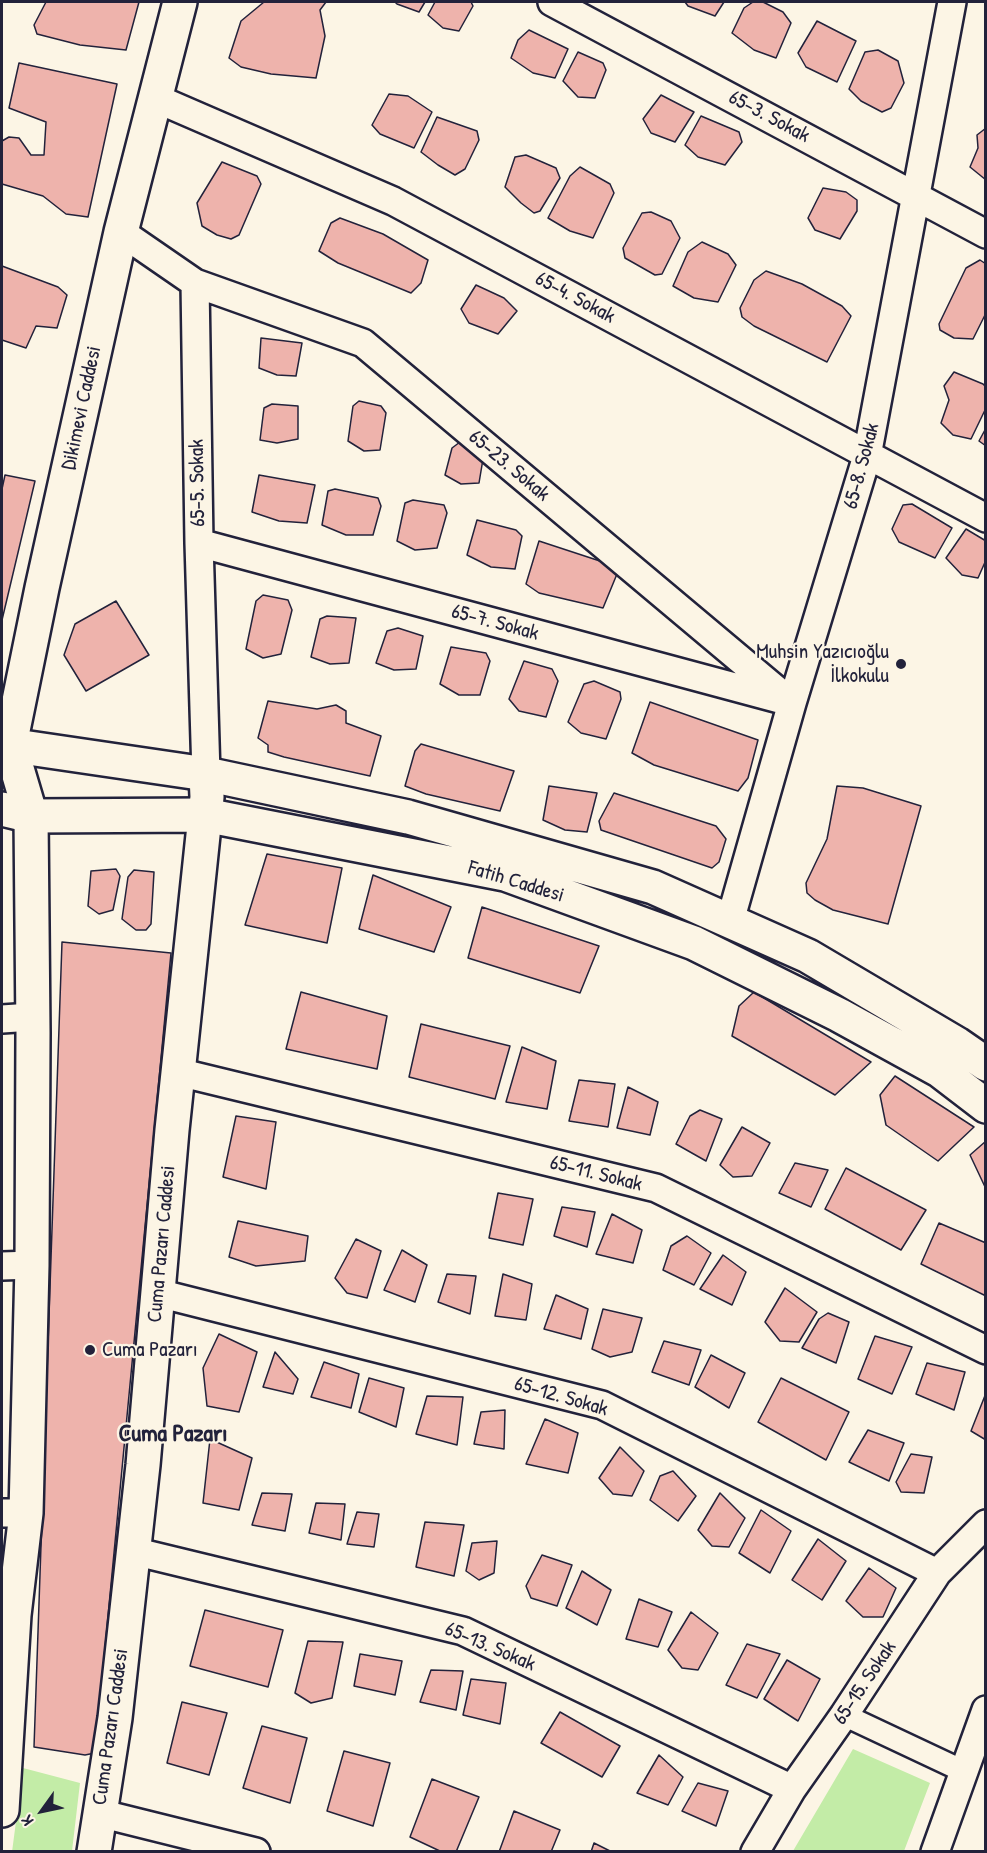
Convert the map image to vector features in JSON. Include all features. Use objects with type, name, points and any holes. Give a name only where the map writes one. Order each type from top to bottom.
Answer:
[{"type":"street","name":"Dikimevi Caddesi","points":[[16,813],[6,744],[121,232],[180,2]]},
{"type":"street","name":"65-3. Sokak","points":[[552,2],[986,234]]},
{"type":"street","name":"65-8. Sokak","points":[[730,921],[792,703],[867,456],[952,2]]},
{"type":"street","name":"65-4. Sokak","points":[[155,98],[393,201],[986,518]]},
{"type":"street","points":[[121,232],[195,283]]},
{"type":"street","name":"65-5. Sokak","points":[[195,283],[199,543],[206,774]]},
{"type":"street","name":"65-23. Sokak","points":[[195,283],[363,343],[792,703]]},
{"type":"street","name":"65-7. Sokak","points":[[199,543],[792,703]]},
{"type":"street","name":"Fatih Caddesi","points":[[6,744],[206,774],[408,817],[653,887],[808,956],[957,1044],[986,1064]]},
{"type":"street","name":"Cuma Pazarı Caddesi","points":[[94,1851],[115,1718],[143,1465],[178,1072],[207,797],[206,774]]},
{"type":"street","points":[[2,1810],[14,1615],[17,1266],[33,1033],[17,1018],[16,813]]},
{"type":"street","name":"Fatih Caddesi","points":[[16,813],[205,815],[505,874],[694,943],[839,1015],[939,1070],[986,1106]]},
{"type":"street","name":"65-11. Sokak","points":[[178,1072],[656,1188],[986,1350]]},
{"type":"street","name":"65-12. Sokak","points":[[158,1293],[602,1405],[938,1573]]},
{"type":"street","name":"65-15. Sokak","points":[[755,1851],[792,1789],[938,1573],[986,1524]]},
{"type":"street","name":"65-13. Sokak","points":[[133,1551],[463,1631],[792,1789]]},
{"type":"street","points":[[935,1851],[972,1764],[986,1710]]},
{"type":"street","points":[[844,1715],[972,1764]]},
{"type":"street","points":[[99,1813],[256,1851]]},
{"type":"green space","points":[[853,1749],[930,1783],[904,1851],[793,1851]]},
{"type":"green space","points":[[23,1768],[80,1783],[72,1851],[12,1852]]},
{"type":"building","points":[[46,2],[139,2],[126,50],[80,45],[37,34],[34,25]]},
{"type":"building","points":[[264,2],[326,2],[320,10],[325,36],[316,78],[271,74],[241,67],[229,58],[241,21]]},
{"type":"building","points":[[395,2],[425,2],[419,12]]},
{"type":"building","points":[[435,2],[471,2],[473,6],[459,31],[443,28],[428,15]]},
{"type":"building","points":[[685,2],[724,2],[715,16],[688,6]]},
{"type":"building","points":[[753,2],[763,2],[783,12],[791,23],[776,58],[754,50],[732,33],[744,8]]},
{"type":"building","points":[[817,21],[856,41],[837,82],[806,67],[798,53]]},
{"type":"building","points":[[529,30],[568,49],[555,78],[533,73],[511,58],[518,40]]},
{"type":"building","points":[[878,50],[898,61],[904,83],[891,108],[882,112],[861,101],[849,89],[865,52]]},
{"type":"building","points":[[578,52],[603,63],[606,70],[595,98],[578,97],[563,81]]},
{"type":"building","points":[[19,63],[117,84],[88,217],[66,214],[43,196],[2,184],[2,141],[9,137],[19,138],[31,155],[44,155],[46,122],[9,108]]},
{"type":"building","points":[[389,94],[408,96],[432,112],[414,148],[380,134],[372,125]]},
{"type":"building","points":[[661,95],[694,112],[675,142],[651,133],[643,119]]},
{"type":"building","points":[[701,116],[739,132],[742,142],[725,165],[698,157],[685,145]]},
{"type":"building","points":[[437,117],[477,131],[479,140],[465,169],[455,175],[421,152]]},
{"type":"building","points":[[986,128],[986,180],[970,167],[978,148],[977,135]]},
{"type":"building","points":[[526,155],[556,168],[560,178],[540,211],[534,213],[505,187],[515,157]]},
{"type":"building","points":[[222,162],[257,176],[261,184],[239,235],[231,239],[217,235],[202,226],[197,203]]},
{"type":"building","points":[[580,167],[610,184],[614,193],[593,238],[570,231],[548,218],[570,176]]},
{"type":"building","points":[[823,188],[846,192],[857,200],[857,211],[840,239],[815,230],[808,218]]},
{"type":"building","points":[[651,212],[671,221],[680,238],[662,274],[655,275],[625,258],[623,248],[642,213]]},
{"type":"building","points":[[340,218],[383,234],[428,260],[421,283],[411,293],[338,263],[319,251],[331,223]]},
{"type":"building","points":[[702,242],[728,254],[736,265],[718,302],[694,298],[673,286],[688,252]]},
{"type":"building","points":[[980,260],[986,264],[986,313],[973,339],[954,338],[940,330],[939,324],[966,268]]},
{"type":"building","points":[[2,266],[58,287],[67,295],[57,328],[36,326],[26,348],[2,340]]},
{"type":"building","points":[[766,271],[802,284],[842,306],[851,316],[827,362],[754,326],[742,317],[740,308],[754,280]]},
{"type":"building","points":[[476,285],[504,298],[517,311],[498,334],[469,323],[461,309]]},
{"type":"building","points":[[261,338],[302,343],[296,376],[277,375],[259,368]]},
{"type":"building","points":[[954,372],[986,387],[986,408],[971,439],[953,435],[941,423],[949,400],[944,386]]},
{"type":"building","points":[[359,401],[381,406],[386,413],[380,450],[364,451],[348,441],[353,406]]},
{"type":"building","points":[[272,404],[298,406],[298,439],[277,443],[260,440],[264,408]]},
{"type":"building","points":[[986,428],[986,446],[979,441]]},
{"type":"building","points":[[460,442],[476,448],[483,459],[479,483],[461,484],[445,475],[452,448]]},
{"type":"building","points":[[5,475],[35,481],[2,620],[2,489]]},
{"type":"building","points":[[259,475],[315,485],[307,523],[279,521],[252,512]]},
{"type":"building","points":[[335,489],[378,498],[381,506],[373,535],[346,535],[322,525],[328,491]]},
{"type":"building","points":[[413,500],[444,505],[447,513],[437,548],[415,550],[397,541],[405,503]]},
{"type":"building","points":[[912,504],[952,528],[935,558],[899,542],[892,529],[903,505]]},
{"type":"building","points":[[477,520],[516,530],[522,536],[515,569],[491,567],[467,555]]},
{"type":"building","points":[[966,529],[986,541],[986,560],[978,578],[962,575],[946,558]]},
{"type":"building","points":[[539,541],[606,563],[617,574],[603,608],[539,593],[526,584]]},
{"type":"building","points":[[263,595],[288,600],[292,610],[281,654],[263,658],[246,649],[256,601]]},
{"type":"building","points":[[116,601],[149,655],[86,691],[64,655],[75,624]]},
{"type":"building","points":[[327,616],[356,618],[349,663],[330,664],[311,657],[320,619]]},
{"type":"building","points":[[398,628],[423,636],[416,669],[394,670],[376,663],[387,631]]},
{"type":"building","points":[[451,647],[486,653],[490,661],[480,695],[459,695],[440,684]]},
{"type":"building","points":[[524,661],[552,669],[558,681],[546,717],[519,711],[509,699]]},
{"type":"building","points":[[594,681],[620,692],[621,699],[606,739],[581,733],[568,722],[584,684]]},
{"type":"building","points":[[268,701],[317,709],[336,705],[346,711],[346,723],[381,736],[370,776],[268,752],[268,745],[258,738]]},
{"type":"building","points":[[650,702],[758,740],[748,778],[738,791],[654,765],[632,753]]},
{"type":"building","points":[[421,744],[514,771],[500,811],[426,794],[405,786],[415,751]]},
{"type":"building","points":[[549,786],[597,793],[587,832],[565,830],[543,820]]},
{"type":"building","points":[[837,786],[863,788],[921,806],[888,924],[833,910],[807,893],[806,883],[827,839]]},
{"type":"building","points":[[614,793],[716,826],[726,839],[719,862],[712,868],[601,830],[599,821]]},
{"type":"building","points":[[267,854],[342,868],[327,943],[245,925]]},
{"type":"building","points":[[116,869],[120,876],[113,910],[99,914],[88,906],[91,871]]},
{"type":"building","points":[[134,870],[154,872],[151,924],[146,930],[136,930],[122,919],[128,877]]},
{"type":"building","points":[[373,875],[451,907],[434,952],[359,929]]},
{"type":"building","points":[[482,907],[599,946],[580,993],[468,958]]},
{"type":"building","name":"Cuma Pazarı","points":[[62,942],[171,953],[95,1753],[85,1755],[34,1747]]},
{"type":"building","points":[[301,992],[387,1016],[377,1069],[286,1049]]},
{"type":"building","points":[[754,992],[871,1062],[835,1095],[732,1036],[739,1006]]},
{"type":"building","points":[[421,1024],[510,1046],[495,1099],[409,1077]]},
{"type":"building","points":[[522,1047],[556,1061],[547,1109],[506,1102]]},
{"type":"building","points":[[895,1076],[974,1127],[938,1161],[886,1125],[880,1095]]},
{"type":"building","points":[[579,1080],[615,1084],[608,1127],[569,1121]]},
{"type":"building","points":[[628,1087],[658,1102],[650,1135],[617,1128]]},
{"type":"building","points":[[700,1110],[722,1119],[706,1161],[676,1144],[690,1116]]},
{"type":"building","points":[[236,1116],[276,1122],[266,1189],[223,1177]]},
{"type":"building","points":[[742,1127],[770,1143],[752,1176],[733,1177],[720,1165]]},
{"type":"building","points":[[986,1141],[986,1189],[970,1155]]},
{"type":"building","points":[[795,1163],[828,1170],[811,1207],[779,1193]]},
{"type":"building","points":[[846,1168],[926,1210],[901,1250],[825,1209]]},
{"type":"building","points":[[498,1193],[533,1199],[523,1245],[489,1238]]},
{"type":"building","points":[[562,1207],[595,1212],[587,1247],[554,1236]]},
{"type":"building","points":[[612,1214],[642,1230],[633,1263],[596,1254]]},
{"type":"building","points":[[238,1221],[308,1236],[305,1261],[256,1266],[229,1257]]},
{"type":"building","points":[[939,1223],[986,1243],[986,1296],[921,1264]]},
{"type":"building","points":[[687,1236],[711,1253],[694,1285],[663,1270],[671,1246]]},
{"type":"building","points":[[356,1239],[381,1251],[367,1298],[347,1293],[335,1278]]},
{"type":"building","points":[[402,1250],[427,1265],[415,1302],[384,1290]]},
{"type":"building","points":[[723,1255],[746,1272],[732,1305],[700,1289]]},
{"type":"building","points":[[447,1274],[476,1276],[470,1314],[438,1302]]},
{"type":"building","points":[[503,1274],[532,1284],[526,1320],[495,1316]]},
{"type":"building","points":[[785,1288],[817,1312],[799,1342],[780,1341],[765,1322]]},
{"type":"building","points":[[556,1295],[588,1309],[581,1339],[544,1329]]},
{"type":"building","points":[[603,1309],[642,1318],[632,1352],[610,1357],[592,1349]]},
{"type":"building","points":[[828,1313],[849,1322],[836,1363],[802,1348],[819,1319]]},
{"type":"building","points":[[219,1334],[257,1352],[239,1412],[207,1406],[203,1368]]},
{"type":"building","points":[[875,1336],[912,1347],[892,1394],[858,1379]]},
{"type":"building","points":[[664,1341],[701,1350],[689,1385],[652,1372]]},
{"type":"building","points":[[275,1352],[298,1379],[293,1394],[263,1387]]},
{"type":"building","points":[[711,1355],[745,1373],[729,1408],[695,1387]]},
{"type":"building","points":[[324,1362],[359,1374],[351,1408],[311,1397]]},
{"type":"building","points":[[927,1363],[965,1372],[954,1410],[916,1394]]},
{"type":"building","points":[[369,1378],[404,1388],[396,1427],[359,1412]]},
{"type":"building","points":[[781,1378],[849,1412],[826,1460],[758,1422]]},
{"type":"building","points":[[986,1393],[986,1440],[971,1431]]},
{"type":"building","points":[[427,1396],[463,1397],[457,1445],[416,1434]]},
{"type":"building","points":[[505,1410],[504,1449],[474,1444],[481,1412]]},
{"type":"building","points":[[545,1419],[578,1433],[568,1473],[526,1464]]},
{"type":"building","points":[[868,1430],[904,1443],[889,1481],[849,1462]]},
{"type":"building","points":[[210,1439],[252,1458],[239,1510],[203,1503]]},
{"type":"building","points":[[620,1447],[644,1471],[632,1496],[613,1494],[599,1478]]},
{"type":"building","points":[[911,1454],[932,1457],[924,1493],[901,1492],[896,1482]]},
{"type":"building","points":[[673,1471],[696,1496],[678,1521],[650,1500],[660,1476]]},
{"type":"building","points":[[262,1493],[292,1494],[285,1531],[252,1525]]},
{"type":"building","points":[[720,1493],[745,1518],[729,1547],[712,1546],[698,1530]]},
{"type":"building","points":[[316,1503],[345,1504],[341,1540],[309,1533]]},
{"type":"building","points":[[761,1510],[791,1531],[770,1573],[739,1553]]},
{"type":"building","points":[[357,1512],[379,1514],[374,1547],[347,1544]]},
{"type":"building","points":[[425,1522],[464,1525],[454,1576],[416,1567]]},
{"type":"building","points":[[818,1539],[846,1561],[822,1600],[792,1580]]},
{"type":"building","points":[[497,1541],[494,1573],[479,1580],[466,1571],[472,1543]]},
{"type":"building","points":[[542,1555],[572,1565],[557,1606],[531,1598],[526,1586]]},
{"type":"building","points":[[869,1568],[896,1588],[883,1617],[863,1617],[846,1601]]},
{"type":"building","points":[[582,1571],[611,1590],[597,1625],[566,1608]]},
{"type":"building","points":[[639,1599],[672,1612],[658,1647],[626,1639]]},
{"type":"building","points":[[205,1610],[283,1630],[268,1687],[190,1666]]},
{"type":"building","points":[[691,1612],[718,1633],[698,1670],[682,1668],[668,1650]]},
{"type":"building","points":[[308,1641],[343,1642],[332,1698],[311,1703],[295,1693]]},
{"type":"building","points":[[747,1644],[780,1654],[757,1698],[726,1685]]},
{"type":"building","points":[[360,1654],[402,1661],[395,1695],[354,1686]]},
{"type":"building","points":[[787,1660],[820,1679],[798,1721],[764,1699]]},
{"type":"building","points":[[431,1670],[463,1671],[456,1710],[420,1702]]},
{"type":"building","points":[[471,1679],[506,1683],[500,1724],[463,1715]]},
{"type":"building","points":[[182,1702],[227,1713],[209,1775],[167,1763]]},
{"type":"building","points":[[560,1712],[620,1746],[602,1777],[541,1743]]},
{"type":"building","points":[[262,1726],[307,1738],[290,1803],[243,1788]]},
{"type":"building","points":[[344,1751],[390,1763],[373,1826],[327,1811]]},
{"type":"building","points":[[659,1755],[683,1777],[668,1805],[637,1793]]},
{"type":"building","points":[[432,1779],[479,1797],[456,1852],[442,1852],[410,1837]]},
{"type":"building","points":[[698,1783],[728,1791],[716,1826],[682,1811]]},
{"type":"building","points":[[514,1811],[560,1830],[551,1852],[499,1852]]},
{"type":"building","points":[[594,1843],[612,1852],[591,1852]]},
{"type":"place","name":"Muhsin Yazıcıoğlu İlkokulu","points":[[901,664]]},
{"type":"place","name":"Cuma Pazarı","points":[[90,1350]]},
{"type":"district","name":"Cuma Pazarı","points":[[173,1435]]}]
